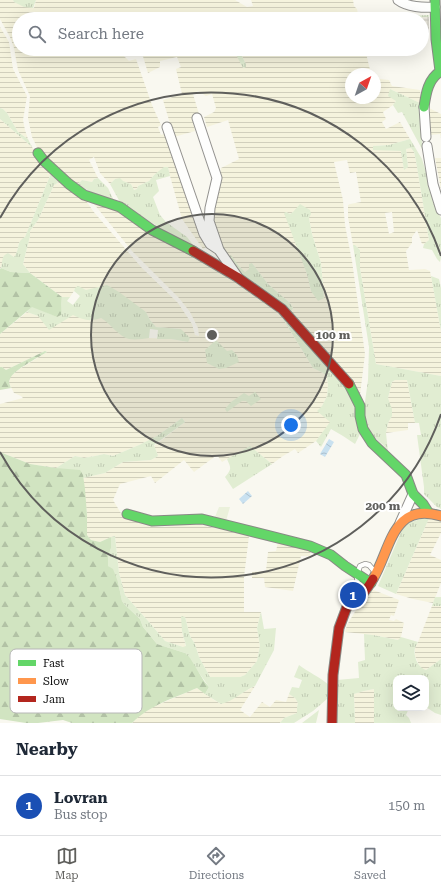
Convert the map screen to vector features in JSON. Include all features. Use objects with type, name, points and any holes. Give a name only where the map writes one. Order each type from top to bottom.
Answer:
[{"type":"street","points":[[398,0],[402,3],[429,8],[435,4]]},
{"type":"street","points":[[435,4],[436,39],[440,71],[430,82],[424,107],[426,142],[433,184],[441,210]]},
{"type":"street","points":[[197,118],[217,178],[210,208],[209,221],[218,250]]},
{"type":"street","points":[[167,127],[204,234],[210,244],[218,250],[238,277]]},
{"type":"street","points":[[38,152],[44,161],[69,184],[84,195],[120,207],[152,230],[187,247],[238,277],[282,309],[342,375],[353,390],[360,406],[360,416],[363,429],[372,443],[406,475],[414,494],[428,512]]},
{"type":"street","points":[[332,723],[333,675],[339,628],[348,604],[358,600],[371,583],[414,494]]},
{"type":"street","points":[[399,524],[414,514],[428,512],[441,516]]},
{"type":"street","points":[[127,514],[152,521],[202,519],[310,546],[331,556],[371,583]]},
{"type":"lane","points":[[358,600],[358,574],[360,566],[365,564],[368,565],[376,573]]},
{"type":"shaded area","points":[[0,0],[13,0],[14,2],[34,8],[36,0],[235,0],[247,7],[253,6],[251,0],[353,0],[354,6],[358,12],[12,12],[12,42],[0,19]]},
{"type":"shaded area","points":[[0,27],[9,42],[13,69],[27,96],[23,120],[28,139],[18,132],[7,113],[0,108]]},
{"type":"shaded area","points":[[15,56],[124,56],[129,61],[136,59],[152,105],[161,125],[158,127],[161,135],[166,133],[208,246],[203,249],[182,219],[168,167],[155,174],[149,181],[138,186],[137,189],[134,190],[131,184],[115,179],[110,184],[100,173],[94,157],[89,160],[98,178],[94,179],[92,182],[82,180],[77,185],[38,149],[32,137],[28,118],[30,96],[18,70]]},
{"type":"shaded area","points":[[143,56],[237,56],[244,68],[246,64],[242,56],[367,56],[370,68],[345,68],[345,104],[381,104],[381,79],[389,80],[392,86],[420,90],[422,104],[390,89],[396,101],[383,112],[386,119],[382,122],[386,129],[400,122],[410,139],[389,145],[373,146],[373,149],[401,151],[404,169],[408,167],[406,149],[411,148],[414,152],[429,240],[422,244],[417,230],[412,237],[412,243],[406,251],[409,270],[425,269],[430,271],[441,331],[441,376],[376,364],[360,268],[360,250],[353,245],[348,217],[348,205],[361,202],[356,172],[350,173],[347,160],[334,162],[343,200],[345,225],[352,261],[365,354],[360,395],[291,312],[293,308],[290,303],[268,284],[252,263],[249,266],[250,269],[245,272],[231,256],[228,258],[221,246],[212,219],[221,168],[239,159],[228,120],[207,127],[204,117],[214,112],[216,108],[212,94],[206,96],[198,91],[193,94],[199,114],[192,117],[195,131],[174,137],[163,100],[182,94],[176,69],[181,67],[177,57],[160,61],[160,67],[148,73]],"holes":[[[286,212],[290,214],[293,212],[309,218],[312,234],[321,263],[324,298],[311,291],[307,274]],[[392,212],[394,232],[389,234],[385,213]]]},
{"type":"shaded area","points":[[429,108],[441,114],[441,138],[440,134],[430,135]]},
{"type":"shaded area","points":[[0,119],[32,147],[40,159],[52,171],[25,237],[19,243],[16,255],[14,257],[8,253],[0,269]]},
{"type":"shaded area","points":[[435,158],[441,158],[441,190],[440,184]]},
{"type":"shaded area","points":[[59,182],[85,199],[93,211],[141,267],[178,303],[192,324],[195,335],[199,336],[198,328],[190,312],[179,298],[132,251],[94,204],[115,207],[210,262],[280,314],[313,368],[323,373],[327,377],[327,396],[322,406],[331,422],[316,441],[298,453],[295,449],[272,464],[250,446],[222,462],[217,455],[194,472],[184,460],[155,483],[151,476],[120,484],[113,500],[122,515],[144,525],[160,527],[193,523],[249,536],[244,577],[244,612],[261,612],[257,628],[260,646],[257,661],[245,675],[240,677],[210,677],[190,636],[185,617],[182,631],[186,647],[165,641],[125,595],[119,573],[115,536],[100,542],[91,540],[87,535],[87,515],[83,478],[105,473],[123,462],[151,460],[158,456],[154,446],[185,422],[182,418],[157,436],[113,456],[104,454],[84,458],[75,456],[56,468],[30,464],[0,452],[0,404],[23,398],[14,393],[9,383],[10,377],[18,370],[47,352],[45,351],[6,370],[0,367],[0,334],[27,312],[38,316],[73,314],[80,318],[101,318],[149,338],[171,339],[188,342],[181,329],[156,327],[146,312],[86,290],[75,288],[70,297],[62,297],[30,273],[23,264],[30,231],[38,220],[54,185]]},
{"type":"shaded area","points":[[395,380],[407,380],[415,423],[408,423],[408,430],[386,433],[388,423],[392,416],[388,398],[392,382]]},
{"type":"shaded area","points":[[430,516],[441,519],[441,533],[430,555],[441,560],[441,583],[433,603],[396,594]]},
{"type":"shaded area","points":[[278,542],[311,549],[310,556],[301,556],[293,591],[265,587],[264,578],[252,578],[252,572],[266,571],[268,552],[276,551]]},
{"type":"shaded area","points":[[371,589],[399,600],[394,616],[391,615],[389,620],[394,621],[396,619],[404,623],[399,640],[345,632],[347,625],[356,610]]},
{"type":"shaded area","points":[[432,606],[441,606],[441,659],[426,670],[422,669],[419,665],[415,656],[415,648]]},
{"type":"shaded area","points":[[255,686],[240,710],[250,717],[262,702],[270,707],[276,700],[286,702],[289,694],[295,698],[298,703],[297,713],[284,718],[280,723],[132,723],[140,715],[153,707],[197,688],[221,704]]},
{"type":"shaded area","points":[[374,689],[374,723],[355,723],[354,694]]},
{"type":"green space","points":[[13,0],[36,0],[33,8],[24,7]]},
{"type":"green space","points":[[237,56],[242,56],[246,64],[246,67],[243,68]]},
{"type":"green space","points":[[390,89],[422,104],[421,134],[423,151],[402,112],[398,113],[393,105],[396,101],[388,96]]},
{"type":"green space","points":[[0,108],[7,113],[18,132],[28,139],[32,147],[0,119]]},
{"type":"green space","points":[[410,139],[422,159],[441,218],[441,251],[438,253],[441,257],[440,262],[432,250],[423,248],[424,244],[429,240],[414,152],[411,148],[406,149],[408,167],[404,170],[401,151],[373,150],[373,146],[389,145]]},
{"type":"green space","points":[[164,167],[168,167],[170,176],[156,180],[159,191],[153,197],[160,215],[166,222],[187,237],[194,246],[175,237],[121,204],[110,184],[115,179],[120,178],[131,184],[134,190],[137,189],[138,186],[149,181]]},
{"type":"green space","points":[[52,171],[59,182],[54,185],[38,220],[30,231],[23,264],[30,273],[11,272],[1,268],[4,256],[8,253],[14,257],[20,241],[25,237]]},
{"type":"green space","points":[[98,178],[108,188],[115,203],[77,185],[82,180],[92,182],[94,179]]},
{"type":"green space","points":[[300,204],[310,210],[311,214],[309,218],[312,234],[321,263],[324,298],[318,301],[311,291],[307,274],[284,213],[286,212],[290,214]]},
{"type":"green space","points":[[353,245],[360,250],[360,268],[376,364],[441,376],[441,509],[424,494],[417,435],[421,435],[419,423],[415,423],[407,380],[395,380],[392,382],[388,398],[392,409],[392,416],[388,423],[386,433],[388,452],[369,432],[363,416],[368,380],[369,347]]},
{"type":"green space","points":[[231,255],[245,272],[249,269],[249,264],[252,263],[268,284],[290,303],[293,308],[291,312],[237,271],[228,258]]},
{"type":"green space","points":[[1,268],[11,272],[30,273],[62,297],[61,315],[57,317],[32,307],[0,334]]},
{"type":"green space","points":[[431,276],[439,279],[441,288],[441,331]]},
{"type":"green space","points":[[107,285],[146,312],[156,327],[181,329],[190,338],[188,342],[171,339],[157,339],[158,330],[150,329],[149,338],[129,339],[122,336],[101,318],[87,320],[73,315],[49,330],[38,316],[27,312],[32,306],[57,317],[61,315],[60,302],[62,297],[70,297],[67,301],[73,305],[80,296],[74,291],[78,286],[86,290]]},
{"type":"green space","points":[[280,314],[352,393],[362,430],[355,444],[331,429],[321,447],[316,441],[330,422],[317,411],[322,406],[327,396],[327,377],[323,373],[313,368]]},
{"type":"green space","points":[[216,340],[227,351],[232,350],[237,355],[239,362],[226,368],[219,369],[207,363],[205,350]]},
{"type":"green space","points":[[45,351],[47,352],[20,368],[12,376],[9,381],[11,388],[0,390],[0,367],[6,370]]},
{"type":"green space","points":[[255,392],[261,399],[251,406],[246,401],[242,401],[227,412],[225,409],[231,402],[244,393],[249,396]]},
{"type":"green space","points":[[182,418],[185,422],[154,445],[158,456],[151,460],[123,462],[105,473],[83,478],[83,475],[56,468],[75,456],[84,458],[104,454],[113,456],[157,436]]},
{"type":"green space","points":[[250,446],[272,464],[233,489],[225,477],[230,468],[227,459]]},
{"type":"green space","points":[[0,452],[30,464],[80,470],[83,475],[85,489],[87,535],[91,540],[100,542],[111,537],[108,566],[113,569],[118,582],[122,601],[140,619],[143,627],[157,644],[185,653],[190,658],[209,687],[205,694],[197,688],[171,699],[147,711],[132,723],[72,723],[63,720],[26,723],[0,719]]},
{"type":"green space","points":[[219,507],[230,507],[226,521],[215,517]]},
{"type":"green space","points":[[430,516],[396,594],[378,586],[402,530],[408,523]]},
{"type":"green space","points":[[115,536],[119,573],[125,595],[165,641],[183,647],[186,646],[182,631],[181,616],[185,617],[190,636],[210,677],[240,677],[245,675],[257,661],[260,646],[257,628],[261,612],[264,629],[276,628],[274,650],[255,686],[246,690],[230,701],[221,704],[205,694],[209,687],[185,653],[157,644],[143,627],[140,619],[122,601],[118,582],[108,566],[111,537]]},
{"type":"green space","points":[[435,597],[441,597],[441,606],[432,606]]},
{"type":"green space","points":[[364,634],[398,640],[401,637],[418,642],[415,648],[415,658],[423,669],[426,670],[441,659],[441,715],[429,709],[429,675],[393,675],[393,711],[408,711],[406,715],[411,723],[374,723],[374,689],[354,694],[355,723],[335,723],[337,680],[359,678],[358,662],[365,660]]},
{"type":"green space","points":[[299,665],[329,685],[327,699],[313,711],[294,723],[280,723],[284,718],[297,713],[298,703],[295,698],[289,694],[292,687],[299,688],[302,680],[294,677]]},
{"type":"green space","points":[[319,710],[316,723],[302,723]]},
{"type":"water","points":[[329,439],[334,442],[325,457],[320,454]]},
{"type":"water","points":[[248,491],[252,496],[243,504],[239,499]]},
{"type":"traffic: fast","points":[[435,0],[436,39],[440,71]]},
{"type":"traffic: fast","points":[[424,107],[430,82],[441,71]]},
{"type":"traffic: fast","points":[[38,153],[44,161],[69,184],[84,195],[120,207],[152,230],[193,251]]},
{"type":"traffic: fast","points":[[349,384],[360,406],[360,416],[363,429],[372,443],[406,475],[413,494],[423,504],[428,512]]},
{"type":"traffic: fast","points":[[127,514],[152,521],[202,519],[310,546],[331,555],[371,583]]},
{"type":"traffic: slow","points":[[373,579],[395,531],[403,521],[412,515],[425,513],[441,516]]},
{"type":"traffic: jam","points":[[193,251],[237,277],[282,309],[349,384]]},
{"type":"traffic: jam","points":[[332,723],[333,675],[339,628],[348,604],[360,597],[373,579]]},
{"type":"place","name":"Lovran","points":[[353,595]]}]
